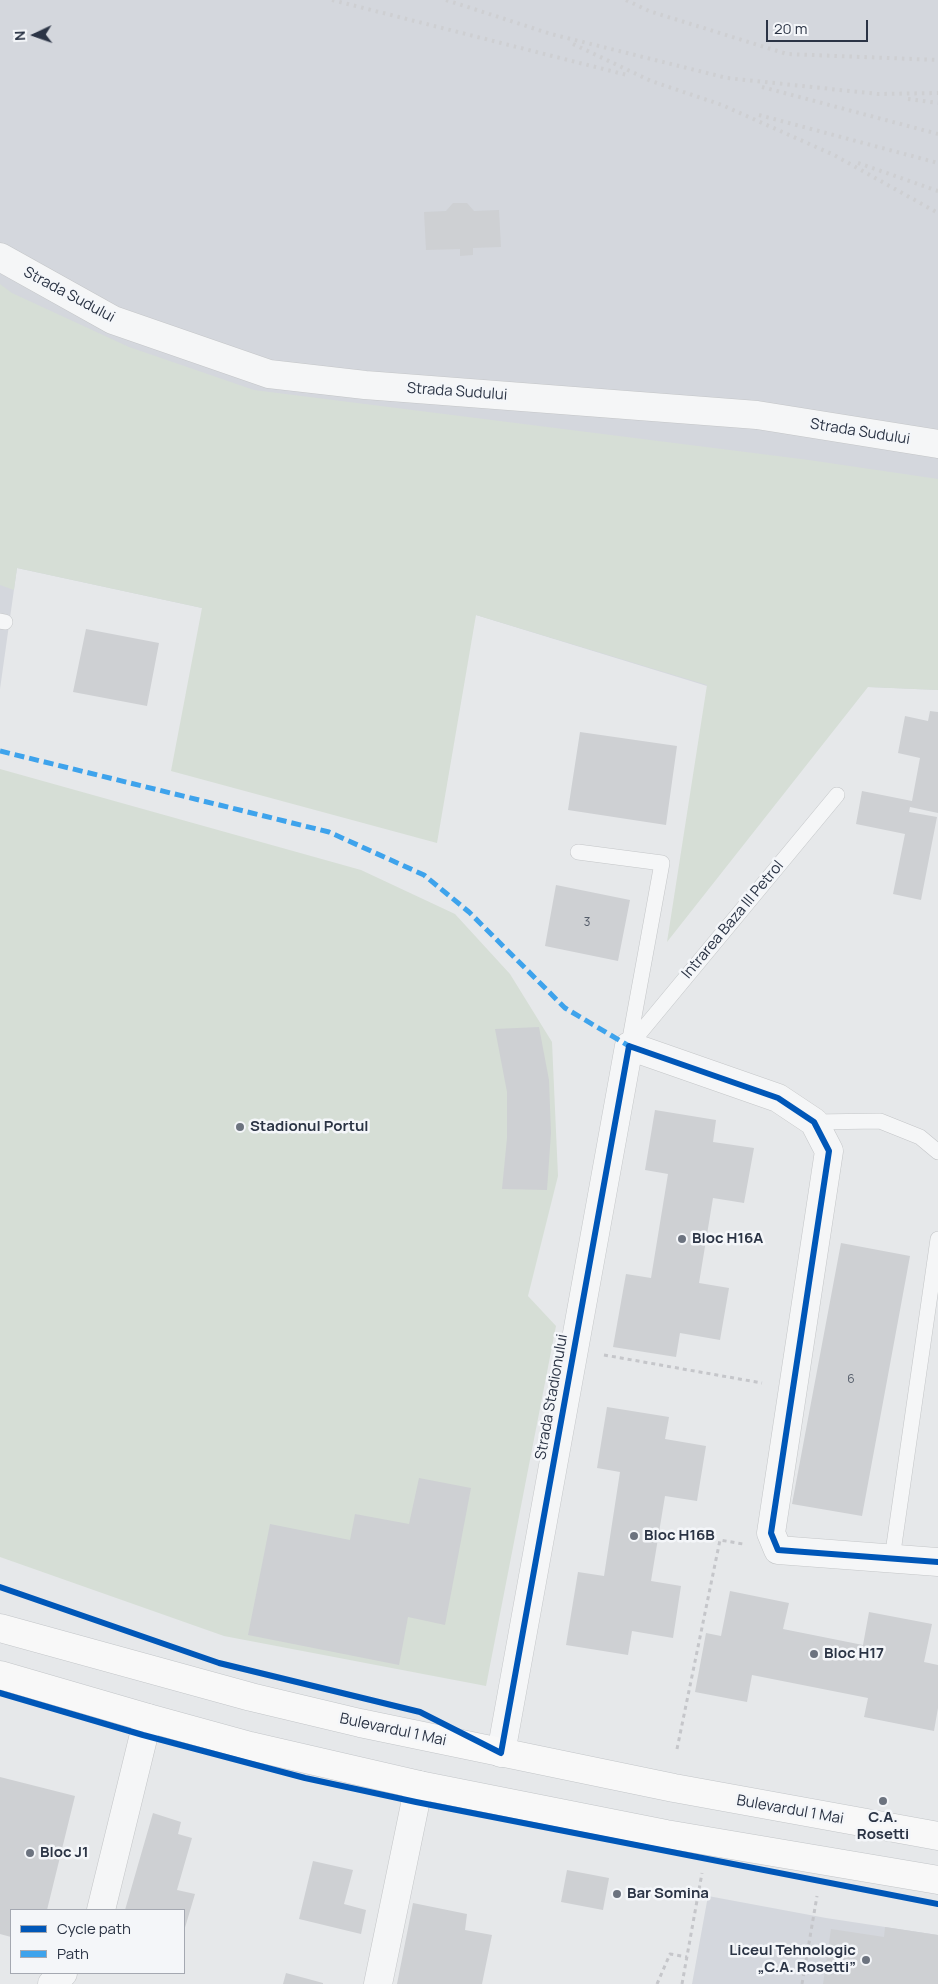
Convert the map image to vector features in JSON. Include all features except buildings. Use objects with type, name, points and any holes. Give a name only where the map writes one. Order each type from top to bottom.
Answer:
[{"type":"main road","name":"Bulevardul 1 Mai","points":[[0,1628],[251,1697],[360,1723],[674,1788],[938,1836]]},
{"type":"main road","points":[[0,1675],[250,1746],[419,1785],[666,1834],[938,1880]]},
{"type":"street","name":"Strada Sudului","points":[[0,257],[113,320],[269,374],[365,385],[758,415],[938,444]]},
{"type":"street","points":[[629,1046],[778,1098],[814,1122],[829,1151],[771,1533],[778,1550],[938,1562]]},
{"type":"street","name":"Strada Stadionului","points":[[500,1753],[629,1046]]},
{"type":"street","points":[[101,1909],[148,1718]]},
{"type":"street","points":[[378,1984],[419,1785]]},
{"type":"street","points":[[52,1984],[62,1974]]},
{"type":"lane","name":"Intrarea Baza III Petrol","points":[[629,1046],[837,795]]},
{"type":"lane","points":[[578,852],[662,863],[629,1046]]},
{"type":"lane","points":[[814,1122],[880,1121],[920,1136],[938,1152]]},
{"type":"lane","points":[[892,1558],[938,1239]]},
{"type":"path","points":[[574,1349],[792,1389]]},
{"type":"path","points":[[677,1749],[720,1540],[778,1550]]},
{"type":"path","points":[[682,1984],[702,1872]]},
{"type":"path","points":[[802,1984],[817,1896]]},
{"type":"path","points":[[657,1984],[670,1954],[687,1957]]},
{"type":"shaded area","points":[[0,0],[938,0],[938,690],[868,687],[707,686],[476,615],[202,608],[17,568],[0,689]]},
{"type":"shaded area","points":[[0,284],[12,293],[129,347],[254,390],[809,460],[938,479],[938,690],[868,687],[667,942],[707,685],[476,615],[437,843],[171,771],[202,608],[17,568],[14,590],[0,585]]},
{"type":"shaded area","name":"Stadionul Portul","points":[[0,769],[361,870],[455,914],[510,974],[552,1042],[558,1176],[528,1296],[556,1326],[486,1686],[224,1636],[0,1557]]},
{"type":"shaded area","points":[[708,1896],[826,1918],[938,1935],[938,1984],[692,1984]]},
{"type":"railway","points":[[332,0],[627,75]]},
{"type":"railway","points":[[446,0],[551,34],[727,78],[878,94],[938,93]]},
{"type":"railway","points":[[626,0],[649,11],[787,54],[938,60]]},
{"type":"railway","points":[[573,44],[651,81],[722,105],[834,155],[938,213]]},
{"type":"railway","points":[[762,87],[938,134]]},
{"type":"railway","points":[[908,99],[938,103]]},
{"type":"railway","points":[[759,115],[938,163]]},
{"type":"railway","points":[[858,163],[938,191]]},
{"type":"marked path","points":[[0,751],[329,832],[424,875],[469,912],[565,1008],[629,1046]]},
{"type":"cycle path","points":[[0,1587],[219,1663],[420,1712],[501,1753],[629,1046],[778,1098],[814,1122],[829,1151],[771,1533],[778,1550],[938,1562]]},
{"type":"cycle path","points":[[0,1693],[143,1735],[305,1778],[416,1802],[938,1904]]},
{"type":"place","name":"Stadionul Portul","points":[[240,1127]]},
{"type":"place","name":"Bloc H16A","points":[[682,1239]]},
{"type":"place","name":"Bloc H16B","points":[[634,1536]]},
{"type":"place","name":"Bloc H17","points":[[814,1654]]},
{"type":"place","name":"C.A. Rosetti","points":[[883,1801]]},
{"type":"place","name":"Bloc J1","points":[[30,1853]]},
{"type":"place","name":"Bar Somina","points":[[617,1894]]},
{"type":"place","name":"Liceul Tehnologic „C.A. Rosetti”","points":[[866,1960]]}]
